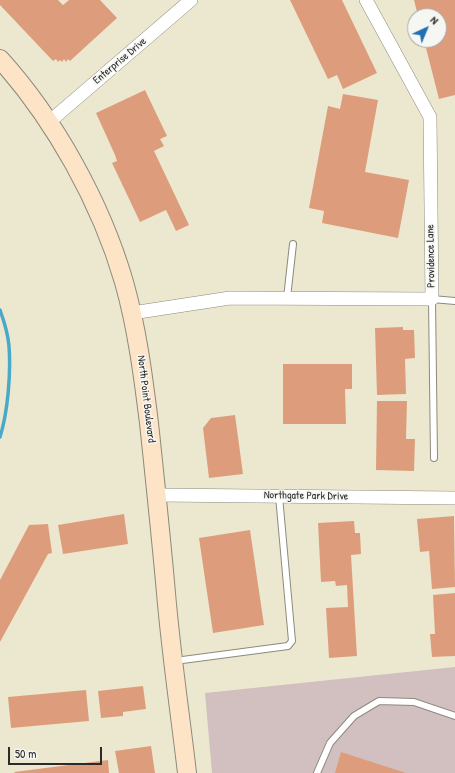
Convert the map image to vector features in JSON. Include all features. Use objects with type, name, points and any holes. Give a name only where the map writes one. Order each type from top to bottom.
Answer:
[{"type":"main road","name":"North Point Boulevard","points":[[0,59],[28,92],[49,122],[67,152],[102,221],[115,253],[132,313],[142,364],[157,495],[167,607],[187,773]]},
{"type":"street","name":"Enterprise Drive","points":[[49,122],[191,0]]},
{"type":"street","name":"Providence Lane","points":[[132,313],[230,298],[432,299],[430,117],[366,0]]},
{"type":"street","name":"Northgate Park Drive","points":[[157,495],[455,498]]},
{"type":"lane","points":[[287,298],[293,244]]},
{"type":"lane","points":[[434,458],[432,299],[455,301]]},
{"type":"lane","points":[[174,661],[288,646],[292,641],[279,496]]},
{"type":"lane","points":[[317,773],[330,743],[354,716],[379,701],[414,702],[455,716]]},
{"type":"shaded area","points":[[455,667],[455,773],[212,773],[205,693]]},
{"type":"building","points":[[0,0],[58,0],[63,5],[69,0],[100,0],[117,18],[70,61],[68,59],[66,62],[64,59],[62,62],[60,60],[58,62],[56,59],[53,61],[0,5]]},
{"type":"building","points":[[290,0],[342,0],[377,73],[343,89],[337,75],[328,79]]},
{"type":"building","points":[[414,0],[455,0],[455,95],[439,99],[426,48],[447,48],[447,8],[416,8]]},
{"type":"building","points":[[145,90],[167,136],[160,139],[164,146],[154,151],[189,225],[176,231],[166,210],[140,222],[112,163],[117,161],[96,113]]},
{"type":"building","points":[[343,94],[378,100],[365,172],[409,180],[398,238],[322,223],[324,211],[309,208],[328,106],[340,109]]},
{"type":"building","points":[[403,327],[403,330],[414,330],[415,358],[405,359],[406,394],[377,395],[375,328]]},
{"type":"building","points":[[283,364],[352,364],[352,389],[345,389],[346,424],[283,424]]},
{"type":"building","points":[[377,401],[407,401],[406,439],[415,439],[414,471],[376,470]]},
{"type":"building","points":[[235,415],[243,474],[209,478],[203,428],[211,418]]},
{"type":"building","points":[[124,514],[128,544],[63,554],[58,525]]},
{"type":"building","points":[[454,516],[455,587],[432,589],[429,551],[420,552],[417,519]]},
{"type":"building","points":[[354,521],[355,533],[360,533],[361,554],[351,555],[357,656],[329,658],[326,608],[348,607],[347,585],[336,586],[335,581],[321,582],[318,523]]},
{"type":"building","points":[[48,524],[52,553],[48,554],[0,642],[0,580],[29,525]]},
{"type":"building","points":[[250,530],[264,625],[213,633],[199,538]]},
{"type":"building","points":[[455,593],[455,656],[432,657],[430,634],[435,634],[433,595]]},
{"type":"building","points":[[143,686],[146,709],[123,712],[123,716],[101,718],[98,691]]},
{"type":"building","points":[[86,690],[89,721],[11,728],[8,697]]},
{"type":"building","points":[[151,746],[155,773],[119,773],[115,751]]},
{"type":"building","points":[[341,752],[406,773],[335,773]]},
{"type":"building","points":[[108,760],[109,773],[14,772]]},
{"type":"waterway","points":[[0,310],[8,337],[10,368],[7,404],[0,437]]}]
